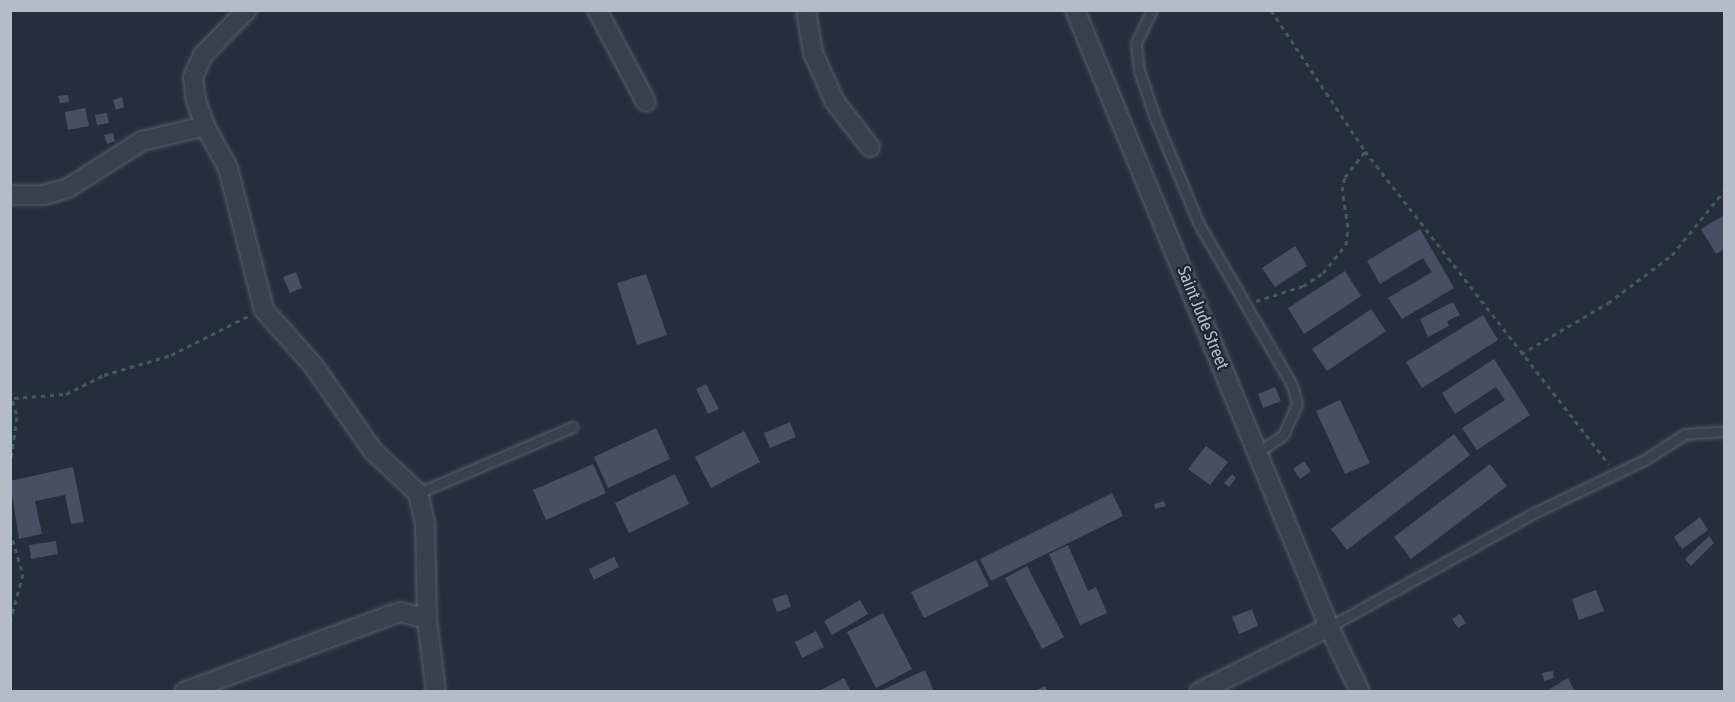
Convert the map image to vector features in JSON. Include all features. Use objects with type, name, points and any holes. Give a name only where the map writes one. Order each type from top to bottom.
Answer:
[{"type":"street","points":[[247,10],[203,55],[193,77],[205,126],[228,168],[264,310],[313,365],[374,452],[418,493],[425,523],[427,619],[436,692]]},
{"type":"street","points":[[597,10],[646,102]]},
{"type":"street","points":[[806,10],[813,53],[835,102],[870,147]]},
{"type":"street","name":"Saint Jude Street","points":[[1075,10],[1259,452],[1329,627],[1360,692]]},
{"type":"street","points":[[10,195],[44,195],[68,188],[142,141],[205,126]]},
{"type":"street","points":[[184,692],[394,614],[427,619]]},
{"type":"street","points":[[1199,692],[1329,627]]},
{"type":"lane","points":[[1152,10],[1136,42],[1139,70],[1199,224],[1243,304],[1292,385],[1297,404],[1283,435],[1259,452]]},
{"type":"lane","points":[[418,493],[572,427]]},
{"type":"lane","points":[[1329,627],[1534,513],[1685,434],[1725,432]]},
{"type":"path","points":[[1271,10],[1365,151],[1521,354],[1616,472]]},
{"type":"path","points":[[1243,304],[1302,286],[1323,273],[1346,245],[1348,227],[1342,191],[1345,177],[1365,151]]},
{"type":"path","points":[[1521,354],[1608,303],[1672,255],[1725,191]]},
{"type":"path","points":[[14,398],[66,394],[104,375],[171,356],[264,310]]},
{"type":"path","points":[[10,392],[14,398],[17,417],[10,465]]},
{"type":"path","points":[[10,531],[23,574],[10,622]]},
{"type":"building","points":[[68,95],[69,102],[60,103],[58,96]]},
{"type":"building","points":[[122,97],[124,107],[116,110],[113,100]]},
{"type":"building","points":[[85,108],[89,126],[68,130],[65,112]]},
{"type":"building","points":[[107,113],[109,123],[97,125],[95,115]]},
{"type":"building","points":[[113,133],[115,141],[107,144],[104,135]]},
{"type":"building","points":[[1724,215],[1724,249],[1716,254],[1701,229]]},
{"type":"building","points":[[1420,229],[1454,288],[1402,319],[1388,298],[1432,272],[1423,258],[1380,284],[1367,261]]},
{"type":"building","points":[[1295,246],[1307,266],[1275,287],[1262,268]]},
{"type":"building","points":[[1345,271],[1361,296],[1304,334],[1288,308]]},
{"type":"building","points":[[296,272],[302,288],[290,293],[283,277]]},
{"type":"building","points":[[646,274],[667,335],[637,345],[617,283]]},
{"type":"building","points":[[1453,302],[1460,315],[1447,321],[1449,326],[1428,337],[1420,319]]},
{"type":"building","points":[[1371,309],[1386,331],[1327,371],[1312,349]]},
{"type":"building","points":[[1483,315],[1498,340],[1422,388],[1406,362]]},
{"type":"building","points":[[1494,359],[1530,415],[1477,450],[1462,428],[1505,400],[1496,387],[1455,414],[1442,393]]},
{"type":"building","points":[[706,384],[719,409],[708,414],[696,389]]},
{"type":"building","points":[[1275,387],[1281,401],[1263,408],[1258,394]]},
{"type":"building","points":[[1340,400],[1370,463],[1345,474],[1316,411]]},
{"type":"building","points":[[790,422],[796,437],[770,448],[764,433]]},
{"type":"building","points":[[656,428],[670,459],[608,488],[594,457]]},
{"type":"building","points":[[744,431],[760,462],[711,488],[695,457]]},
{"type":"building","points":[[1454,434],[1470,455],[1347,550],[1331,529]]},
{"type":"building","points":[[1206,446],[1228,462],[1210,485],[1188,469]]},
{"type":"building","points":[[1304,461],[1311,471],[1300,479],[1293,469]]},
{"type":"building","points":[[593,464],[606,493],[546,520],[533,490]]},
{"type":"building","points":[[1490,464],[1507,486],[1411,559],[1394,537]]},
{"type":"building","points":[[73,467],[84,522],[71,524],[65,495],[35,501],[42,534],[19,539],[10,481]]},
{"type":"building","points":[[675,474],[689,504],[629,533],[615,503]]},
{"type":"building","points":[[1232,474],[1236,478],[1229,487],[1224,483]]},
{"type":"building","points":[[1112,493],[1123,516],[991,581],[980,559]]},
{"type":"building","points":[[1164,501],[1166,506],[1155,509],[1154,504]]},
{"type":"building","points":[[1700,517],[1708,530],[1682,549],[1674,537]]},
{"type":"building","points":[[1709,536],[1714,543],[1691,566],[1685,559]]},
{"type":"building","points":[[56,541],[58,554],[31,559],[29,545]]},
{"type":"building","points":[[1068,545],[1088,591],[1096,587],[1107,613],[1080,625],[1049,554]]},
{"type":"building","points":[[614,557],[619,567],[594,580],[589,569]]},
{"type":"building","points":[[976,560],[989,586],[924,618],[911,592]]},
{"type":"building","points":[[1027,566],[1064,637],[1042,649],[1005,578]]},
{"type":"building","points":[[1596,590],[1604,611],[1579,620],[1572,599]]},
{"type":"building","points":[[787,594],[791,607],[777,612],[772,599]]},
{"type":"building","points":[[860,600],[868,614],[832,635],[824,621]]},
{"type":"building","points":[[1252,609],[1258,626],[1239,634],[1232,617]]},
{"type":"building","points":[[883,613],[912,669],[876,688],[847,632]]},
{"type":"building","points":[[1460,614],[1466,623],[1458,628],[1452,619]]},
{"type":"building","points":[[816,631],[824,647],[802,658],[795,642]]},
{"type":"building","points":[[925,670],[934,692],[878,692]]},
{"type":"building","points":[[1553,671],[1554,678],[1544,681],[1542,673]]},
{"type":"building","points":[[844,678],[851,692],[817,692]]},
{"type":"building","points":[[1568,678],[1575,692],[1545,692]]},
{"type":"building","points":[[1045,686],[1048,692],[1033,692]]}]
